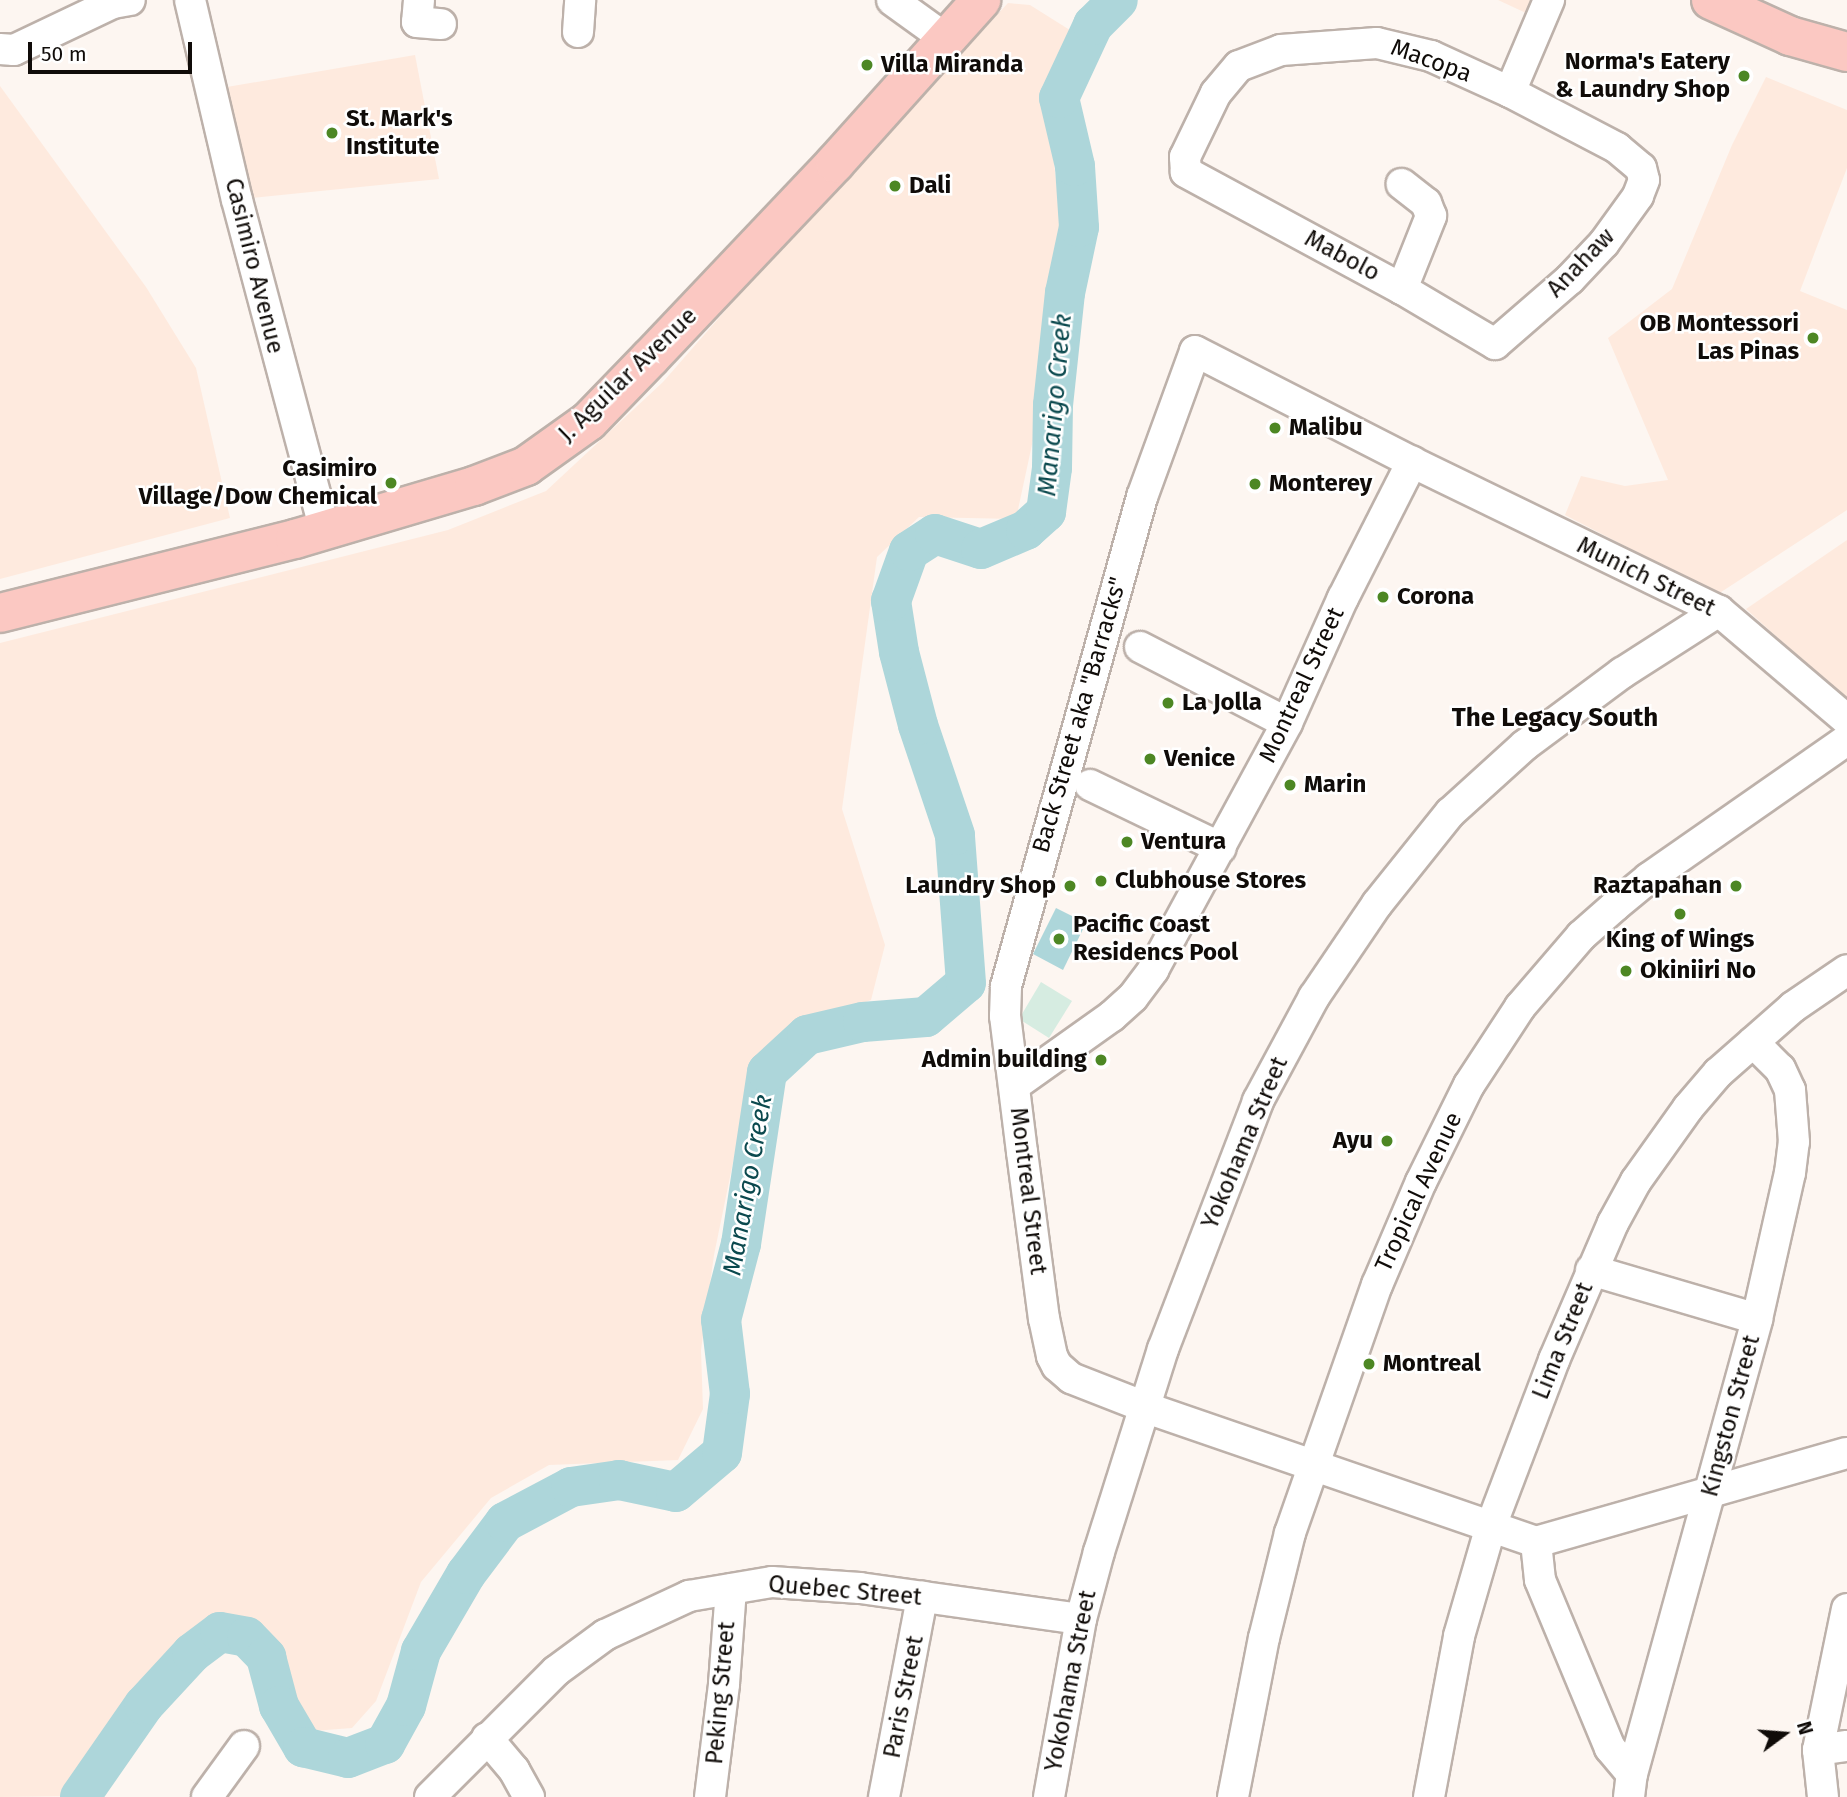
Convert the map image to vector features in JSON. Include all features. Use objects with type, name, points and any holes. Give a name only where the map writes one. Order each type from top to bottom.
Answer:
[{"type":"main road","name":"J. Aguilar Avenue","points":[[0,613],[325,530],[474,486],[526,466],[581,427],[835,163],[981,0]]},
{"type":"main road","points":[[1711,0],[1790,36],[1847,52]]},
{"type":"street","points":[[0,49],[14,50],[113,3],[130,0]]},
{"type":"street","name":"Casimiro Avenue","points":[[190,0],[240,213],[325,530]]},
{"type":"street","points":[[419,0],[417,22],[441,24]]},
{"type":"street","points":[[578,32],[580,0]]},
{"type":"street","points":[[892,0],[946,39]]},
{"type":"street","points":[[1510,92],[1549,0]]},
{"type":"street","name":"Macopa","points":[[1186,172],[1185,157],[1216,93],[1239,66],[1281,50],[1377,43],[1431,56],[1510,92],[1617,148],[1641,168]]},
{"type":"street","name":"Anahaw","points":[[1495,344],[1570,279],[1604,243],[1638,196],[1644,180],[1641,168]]},
{"type":"street","name":"Mabolo","points":[[1186,172],[1402,289],[1495,344]]},
{"type":"street","points":[[1402,184],[1426,203],[1431,215],[1402,289]]},
{"type":"street","name":"Munich Street","points":[[1195,351],[1412,462],[1719,611],[1847,720]]},
{"type":"street","name":"Back Street aka \"Barracks\"","points":[[1015,1085],[1005,1016],[1006,986],[1014,948],[1142,497],[1195,351]]},
{"type":"street","name":"Montreal Street","points":[[1412,462],[1343,598],[1287,723],[1153,970],[1133,997],[1015,1085],[1044,1319],[1052,1356],[1057,1366],[1071,1378],[1146,1408],[1536,1542]]},
{"type":"street","name":"Yokohama Street","points":[[1049,1797],[1081,1619],[1106,1528],[1201,1246],[1258,1101],[1314,997],[1377,904],[1450,813],[1525,745],[1622,673],[1719,611]]},
{"type":"street","points":[[1140,647],[1287,723]]},
{"type":"street","name":"Tropical Avenue","points":[[1233,1797],[1264,1638],[1290,1533],[1377,1285],[1421,1181],[1469,1085],[1520,1007],[1581,936],[1649,878],[1847,740]]},
{"type":"street","points":[[1090,785],[1221,848]]},
{"type":"street","name":"Lima Street","points":[[1429,1797],[1459,1636],[1491,1526],[1591,1270],[1643,1170],[1688,1108],[1718,1073],[1793,1007],[1847,970]]},
{"type":"street","name":"Kingston Street","points":[[1631,1785],[1757,1319],[1790,1173],[1794,1115],[1790,1090],[1780,1069],[1753,1042]]},
{"type":"street","points":[[1591,1270],[1757,1319]]},
{"type":"street","points":[[1631,1785],[1610,1748],[1540,1580],[1536,1542],[1847,1453]]},
{"type":"street","name":"Quebec Street","points":[[430,1797],[556,1671],[605,1636],[688,1596],[772,1581],[860,1588],[1081,1619]]},
{"type":"street","name":"Peking Street","points":[[710,1797],[724,1684],[731,1589]]},
{"type":"street","name":"Paris Street","points":[[884,1797],[922,1597]]},
{"type":"street","points":[[1823,1797],[1832,1748],[1847,1609]]},
{"type":"street","points":[[487,1738],[514,1770],[529,1797]]},
{"type":"street","points":[[207,1797],[244,1746]]},
{"type":"shaded area","points":[[1498,0],[1533,0],[1528,14]]},
{"type":"shaded area","points":[[1008,3],[1030,5],[1073,32],[1046,90],[1062,235],[1057,328],[1016,519],[919,517],[877,557],[842,809],[885,945],[871,1000],[827,1016],[772,1044],[747,1094],[714,1255],[701,1350],[703,1409],[678,1460],[549,1465],[491,1498],[421,1582],[376,1701],[352,1728],[313,1731],[295,1709],[266,1657],[247,1637],[220,1632],[192,1653],[144,1705],[81,1796],[0,1797],[0,643],[448,530],[546,491],[663,382],[745,288]]},
{"type":"shaded area","name":"St. Mark's Institute","points":[[415,55],[439,179],[252,198],[221,88]]},
{"type":"shaded area","points":[[1766,77],[1847,110],[1847,168],[1800,291],[1847,310],[1847,510],[1718,594],[1565,515],[1581,476],[1625,486],[1668,480],[1608,338],[1672,289],[1732,145]]},
{"type":"shaded area","points":[[0,86],[146,287],[196,368],[230,518],[0,579]]},
{"type":"shaded area","points":[[1847,540],[1847,700],[1746,609]]},
{"type":"green space","points":[[1041,982],[1072,1001],[1049,1038],[1019,1019]]},
{"type":"water","name":"Pacific Coast Residencs Pool","points":[[1056,908],[1086,923],[1063,970],[1033,954]]},
{"type":"waterway","name":"Manarigo Creek","points":[[80,1797],[144,1705],[192,1653],[220,1632],[247,1637],[266,1657],[279,1706],[303,1747],[348,1758],[385,1744],[406,1706],[421,1651],[466,1574],[505,1522],[571,1487],[619,1480],[676,1492],[722,1453],[730,1394],[721,1320],[741,1244],[767,1072],[807,1035],[863,1022],[926,1017],[966,983],[955,835],[918,725],[899,652],[891,601],[909,551],[935,534],[981,549],[1026,530],[1046,512],[1052,468],[1053,405],[1065,293],[1079,227],[1075,166],[1059,98],[1093,25],[1118,0]]},
{"type":"place","name":"Villa Miranda","points":[[867,65]]},
{"type":"place","name":"Norma's Eatery & Laundry Shop","points":[[1744,76]]},
{"type":"place","name":"St. Mark's Institute","points":[[332,133]]},
{"type":"place","name":"Dali","points":[[895,186]]},
{"type":"place","name":"OB Montessori Las Pinas","points":[[1813,338]]},
{"type":"place","name":"Malibu","points":[[1275,428]]},
{"type":"place","name":"Casimiro Village/Dow Chemical","points":[[391,483]]},
{"type":"place","name":"Monterey","points":[[1255,484]]},
{"type":"place","name":"Corona","points":[[1383,597]]},
{"type":"place","name":"La Jolla","points":[[1168,703]]},
{"type":"place","name":"Venice","points":[[1150,759]]},
{"type":"place","name":"Marin","points":[[1290,785]]},
{"type":"place","name":"Ventura","points":[[1127,842]]},
{"type":"place","name":"Clubhouse Stores","points":[[1101,881]]},
{"type":"place","name":"Laundry Shop","points":[[1070,886]]},
{"type":"place","name":"Raztapahan","points":[[1736,886]]},
{"type":"place","name":"King of Wings","points":[[1680,914]]},
{"type":"place","name":"Pacific Coast Residencs Pool","points":[[1059,939]]},
{"type":"place","name":"Okiniiri No","points":[[1626,971]]},
{"type":"place","name":"Admin building","points":[[1101,1060]]},
{"type":"place","name":"Ayu","points":[[1387,1141]]},
{"type":"place","name":"Montreal","points":[[1369,1364]]},
{"type":"district","name":"The Legacy South","points":[[1555,718]]}]
